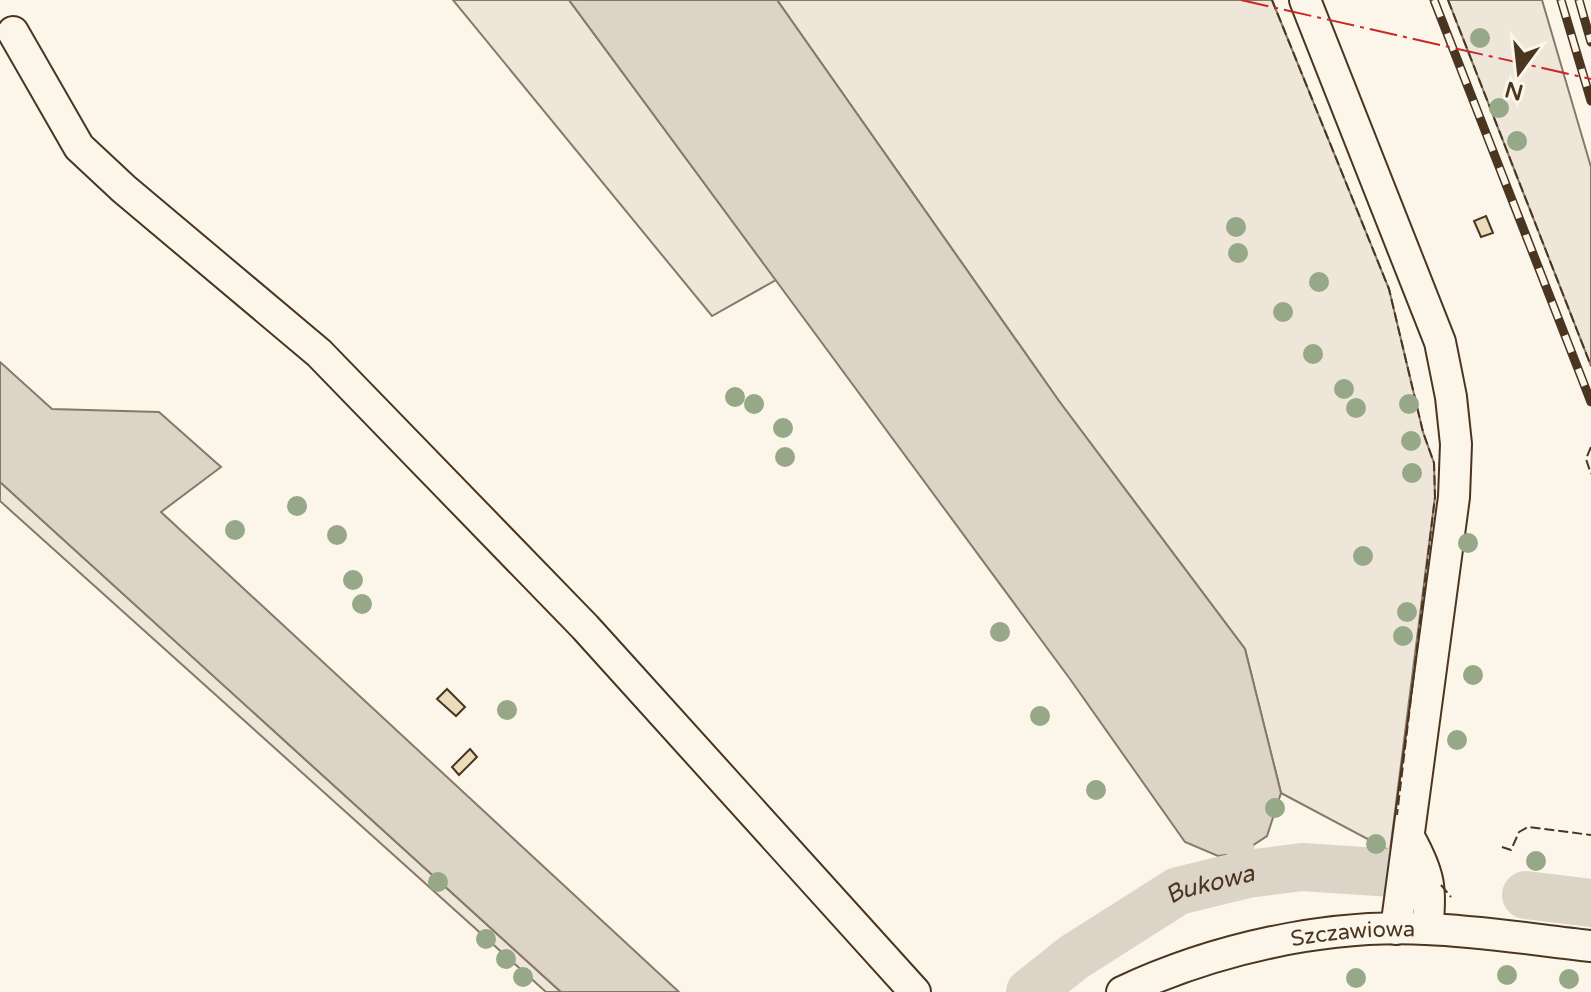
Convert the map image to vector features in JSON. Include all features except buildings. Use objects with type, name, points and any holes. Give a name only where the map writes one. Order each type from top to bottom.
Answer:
[{"type":"street","points":[[1305,0],[1440,342],[1456,444],[1454,497],[1396,929]]},
{"type":"street","points":[[13,32],[79,147],[124,189],[319,353],[585,627],[915,992]]},
{"type":"street","points":[[1405,863],[1424,865],[1430,892],[1427,929]]},
{"type":"street","name":"Szczawiowa","points":[[1122,992],[1185,967],[1246,950],[1316,936],[1427,929],[1591,946]]},
{"type":"shaded area","points":[[453,0],[569,0],[776,280],[712,316]]},
{"type":"shaded area","points":[[569,0],[777,0],[1059,401],[1245,649],[1281,793],[1267,836],[1241,853],[1218,856],[1185,842],[1070,679]]},
{"type":"shaded area","points":[[777,0],[1272,0],[1389,289],[1423,432],[1434,463],[1435,497],[1390,851],[1281,793],[1245,649],[1059,401]]},
{"type":"shaded area","points":[[1448,0],[1542,0],[1591,167],[1591,366]]},
{"type":"shaded area","points":[[0,362],[52,409],[159,412],[221,467],[161,512],[679,992],[561,992],[0,482]]},
{"type":"shaded area","points":[[0,482],[561,992],[546,992],[0,501]]},
{"type":"waterway","points":[[1230,817],[1248,874]]},
{"type":"waterway","name":"Bukowa","points":[[1030,992],[1074,957],[1178,891],[1248,874],[1302,867],[1393,873],[1420,881]]},
{"type":"waterway","name":"Bukowa","points":[[1526,895],[1591,903]]},
{"type":"railway","points":[[1434,0],[1591,402]]},
{"type":"railway","points":[[1561,0],[1591,101]]},
{"type":"railway","points":[[1579,0],[1591,42]]},
{"type":"fence","points":[[1272,0],[1389,289],[1423,432],[1434,463],[1435,497],[1397,815]]},
{"type":"fence","points":[[1448,0],[1591,366]]},
{"type":"fence","points":[[1591,447],[1586,459],[1591,474]]},
{"type":"fence","points":[[1502,847],[1511,850],[1519,832],[1528,827],[1591,835]]},
{"type":"fence","points":[[1441,885],[1451,897]]},
{"type":"power","points":[[1241,0],[1591,79]]}]
